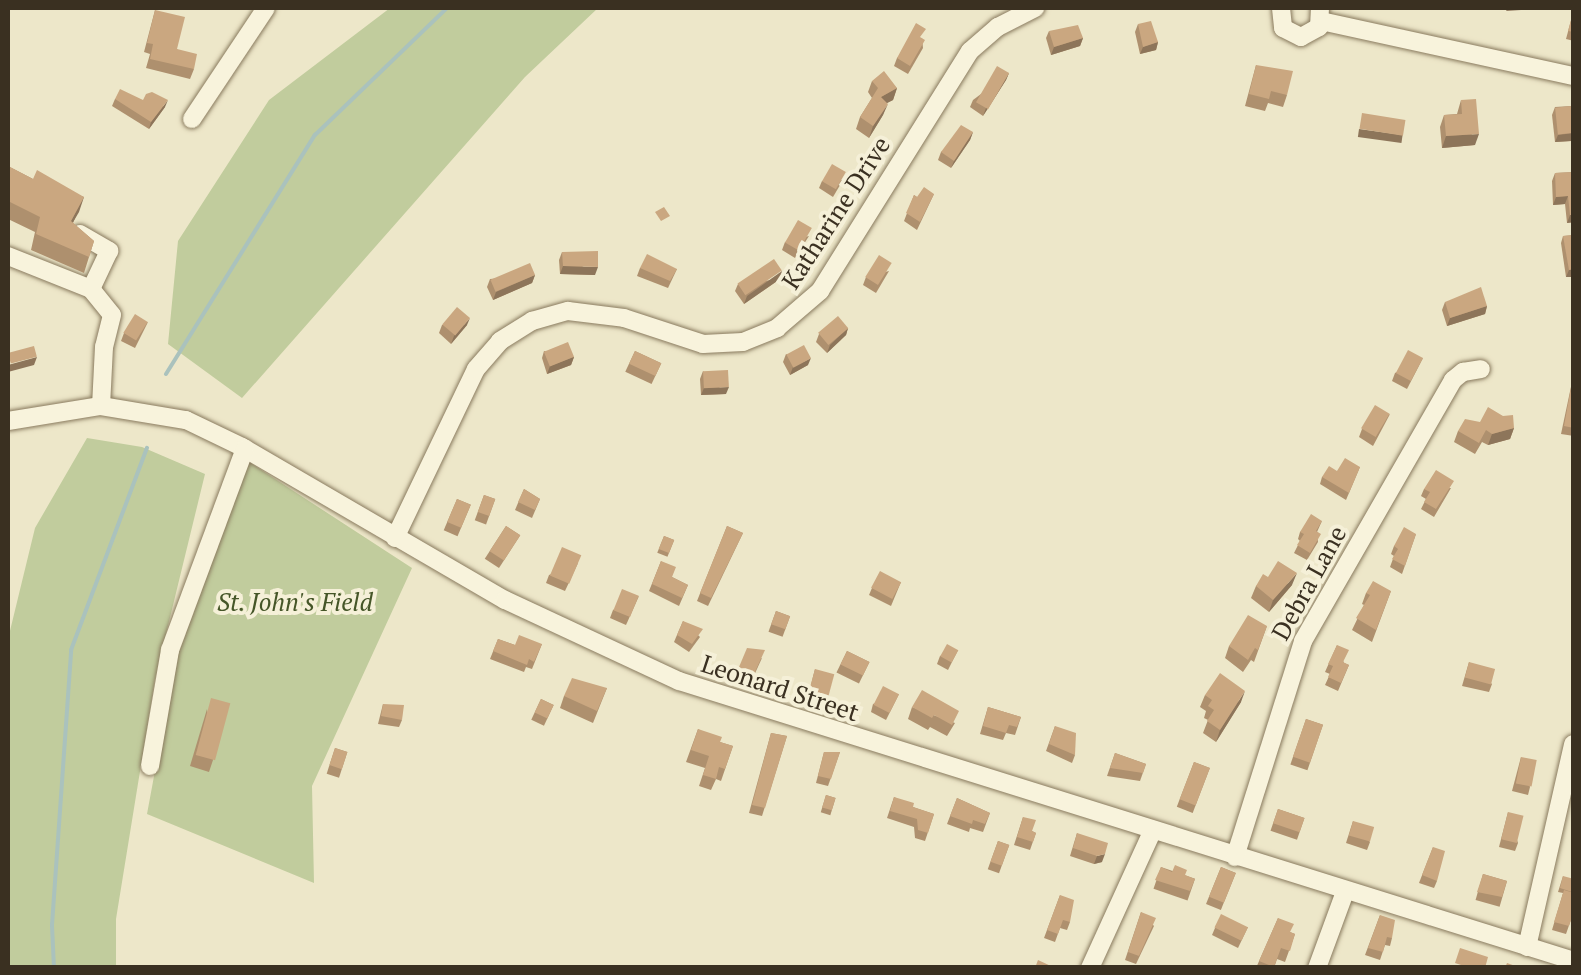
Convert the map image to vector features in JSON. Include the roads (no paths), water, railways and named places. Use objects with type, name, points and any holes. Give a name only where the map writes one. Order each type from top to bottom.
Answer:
[{"type":"street","points":[[192,120],[266,8]]},
{"type":"street","name":"Katharine Drive","points":[[396,538],[476,369],[500,340],[532,321],[568,311],[624,318],[703,344],[743,342],[778,328],[820,291],[970,51],[998,27],[1034,8]]},
{"type":"street","points":[[1281,8],[1282,25],[1294,36],[1311,34],[1321,14],[1574,76]]},
{"type":"street","points":[[80,234],[109,250],[91,289]]},
{"type":"street","points":[[8,256],[91,289],[113,318],[104,347],[100,406]]},
{"type":"street","name":"Debra Lane","points":[[1235,857],[1303,641],[1453,380],[1463,372],[1481,369]]},
{"type":"street","name":"Leonard Street","points":[[8,421],[100,406],[186,420],[244,448],[532,614],[676,680],[1574,961]]},
{"type":"street","points":[[150,766],[170,650],[244,448]]},
{"type":"street","points":[[1528,947],[1573,744],[1553,739]]},
{"type":"street","points":[[1090,968],[1152,830]]},
{"type":"street","points":[[1317,968],[1345,892]]},
{"type":"waterway","points":[[166,374],[315,135],[447,8]]},
{"type":"waterway","points":[[54,968],[52,925],[71,650],[147,448]]},
{"type":"park label","name":"St. John's Field","points":[[295,602]]}]
